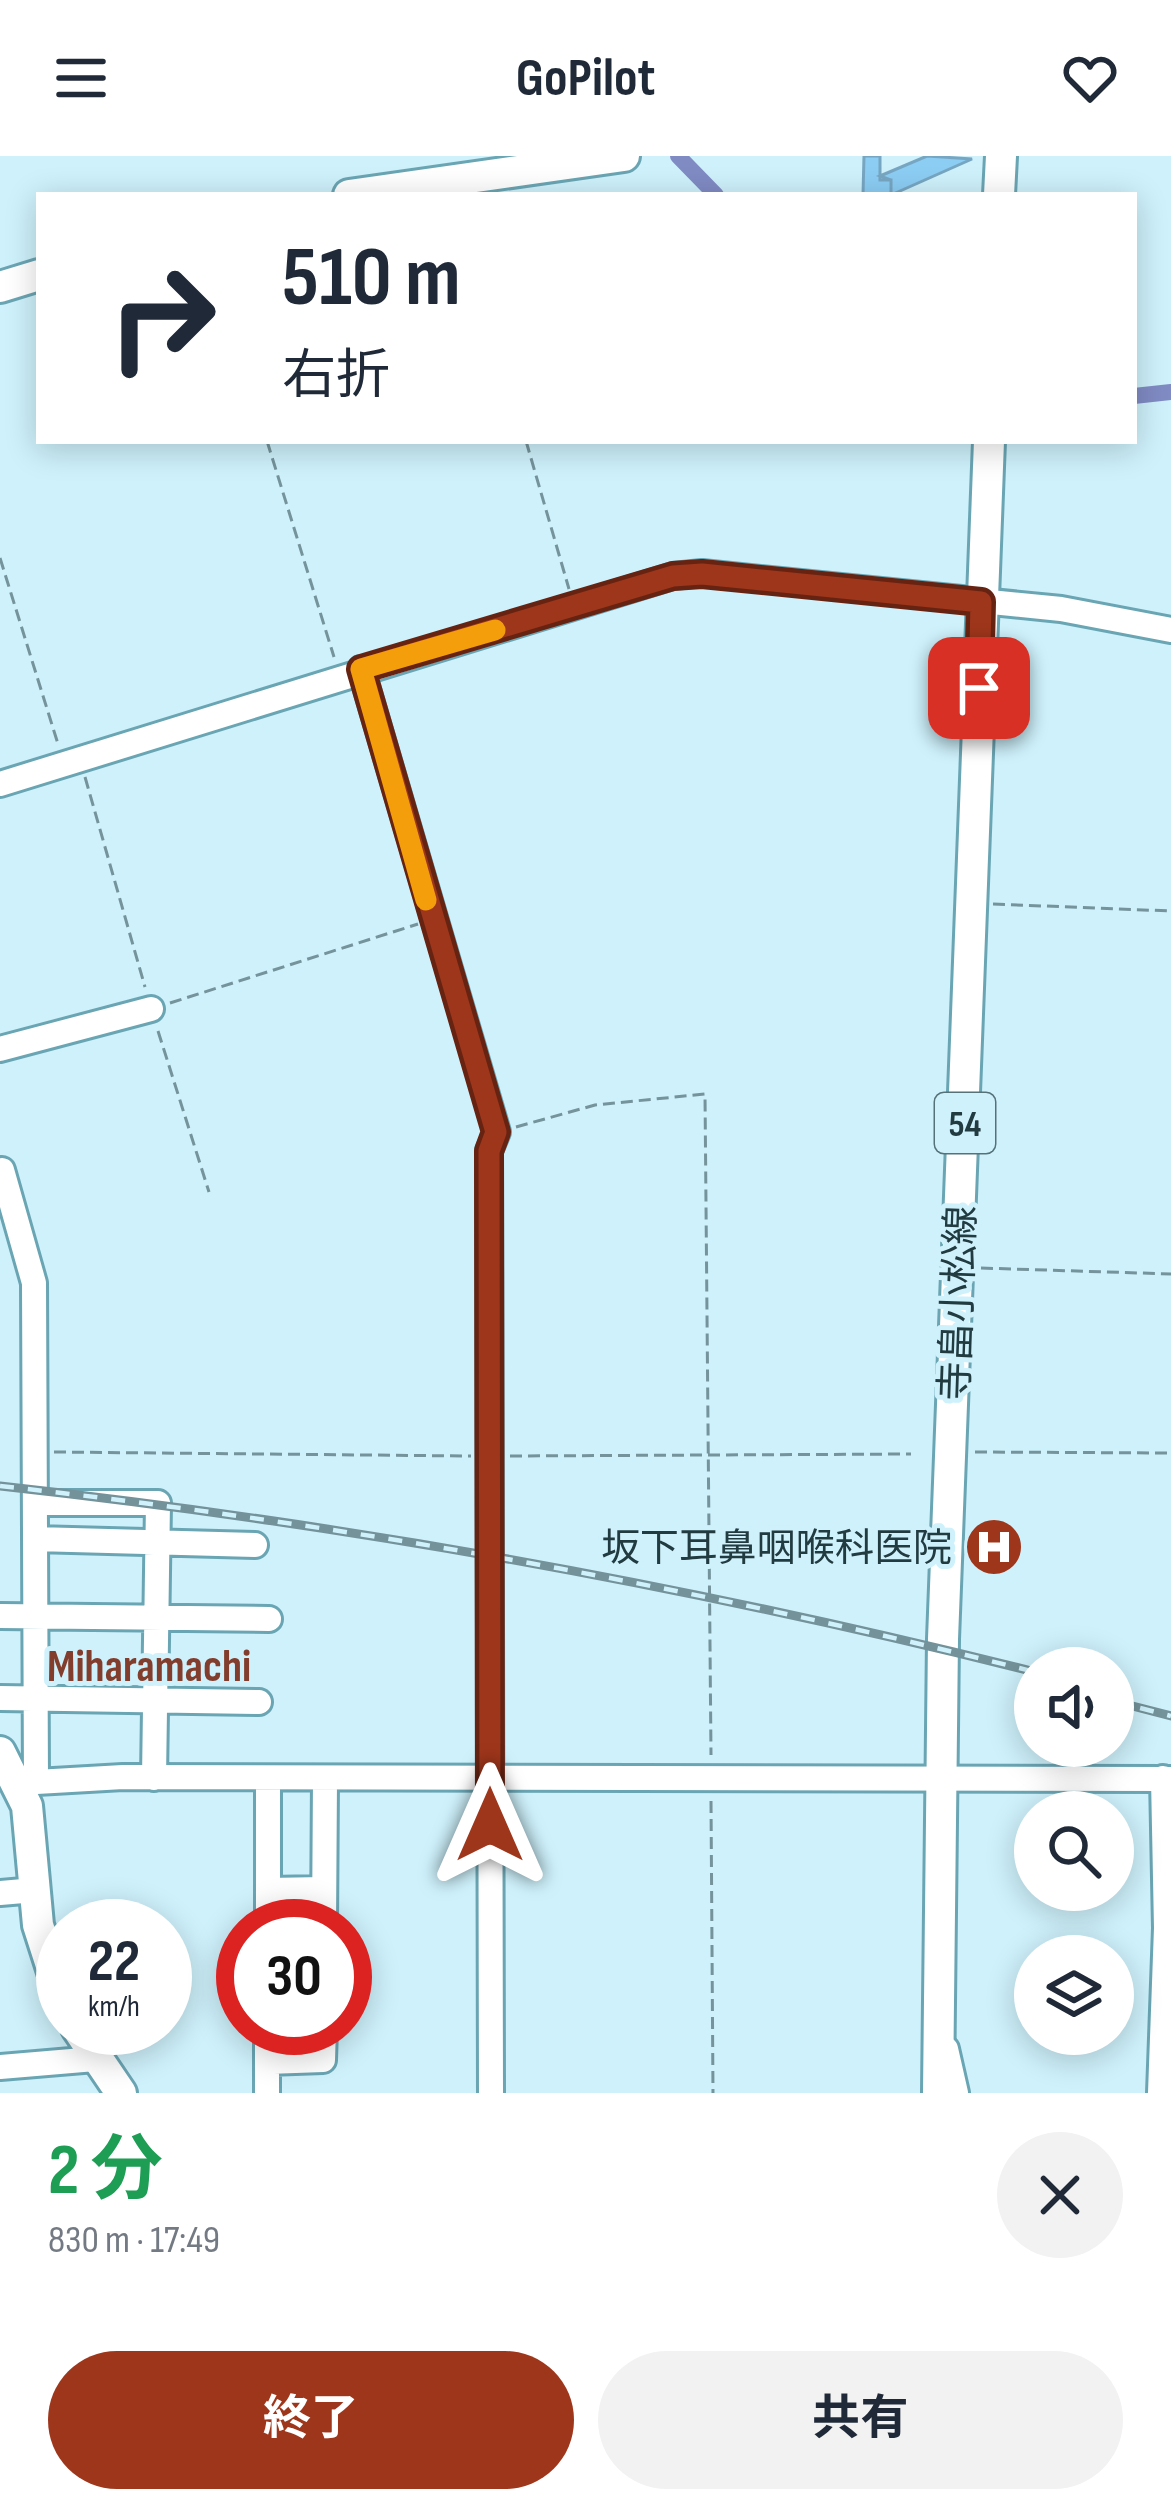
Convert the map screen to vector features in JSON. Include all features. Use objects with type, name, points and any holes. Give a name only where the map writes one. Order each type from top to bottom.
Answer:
[{"type":"main road","points":[[999,192],[1001,156]]},
{"type":"main road","points":[[370,192],[616,157]]},
{"type":"main road","points":[[0,287],[36,276]]},
{"type":"main road","name":"寺畠小松線","points":[[938,2093],[938,1781],[989,453]]},
{"type":"main road","points":[[11,1766],[27,1806],[36,1901]]},
{"type":"main road","points":[[92,2055],[121,2093]]},
{"type":"street","points":[[0,784],[673,576],[702,574],[1061,609],[1171,630]]},
{"type":"street","points":[[350,673],[496,1132],[488,1175],[491,2093]]},
{"type":"street","points":[[0,1049],[151,1009]]},
{"type":"street","points":[[1,1168],[34,1283],[36,1699],[11,1766],[154,1778],[268,1780],[1167,1779],[1160,2093]]},
{"type":"street","points":[[35,1503],[158,1503],[154,1778]]},
{"type":"street","points":[[35,1539],[255,1545]]},
{"type":"street","points":[[0,1616],[269,1619]]},
{"type":"street","points":[[0,1698],[259,1702]]},
{"type":"street","points":[[268,1780],[268,1899]]},
{"type":"street","points":[[324,1899],[325,1780]]},
{"type":"street","points":[[0,1893],[35,1889]]},
{"type":"street","points":[[268,1890],[324,1889]]},
{"type":"street","points":[[923,2093],[938,2038]]},
{"type":"street","points":[[938,2038],[949,2054],[956,2093]]},
{"type":"street","points":[[267,2055],[267,2093]]},
{"type":"street","points":[[267,2062],[323,2060],[323,2055]]},
{"type":"street","points":[[0,2067],[94,2059]]},
{"type":"path","points":[[268,444],[350,673]]},
{"type":"path","points":[[527,444],[574,606]]},
{"type":"path","points":[[0,558],[72,760],[209,1192]]},
{"type":"path","points":[[973,903],[1171,911]]},
{"type":"path","points":[[151,1009],[432,920]]},
{"type":"path","points":[[496,1132],[595,1105],[705,1094],[712,2093]]},
{"type":"path","points":[[959,1267],[1171,1274]]},
{"type":"path","points":[[951,1451],[1171,1453]]},
{"type":"building","points":[[864,156],[880,156],[880,180],[891,180],[891,192],[863,192]]},
{"type":"building","points":[[927,156],[972,159],[898,192],[891,192],[891,180],[880,176]]},
{"type":"waterway","points":[[678,156],[713,192]]},
{"type":"waterway","points":[[1137,396],[1171,392]]},
{"type":"railway","points":[[0,1486],[260,1519],[520,1561],[779,1612],[1014,1667]]},
{"type":"railway","points":[[1134,1706],[1171,1716]]},
{"type":"slow traffic","points":[[426,900],[361,669],[495,630]]},
{"type":"place","name":"坂下耳鼻咽喉科医院","points":[[994,1547]]},
{"type":"district","name":"Miharamachi","points":[[149,1665]]},
{"type":"route","points":[[490,1825],[489,1151],[496,1132],[361,669],[673,576],[702,574],[981,602],[979,688]]}]
